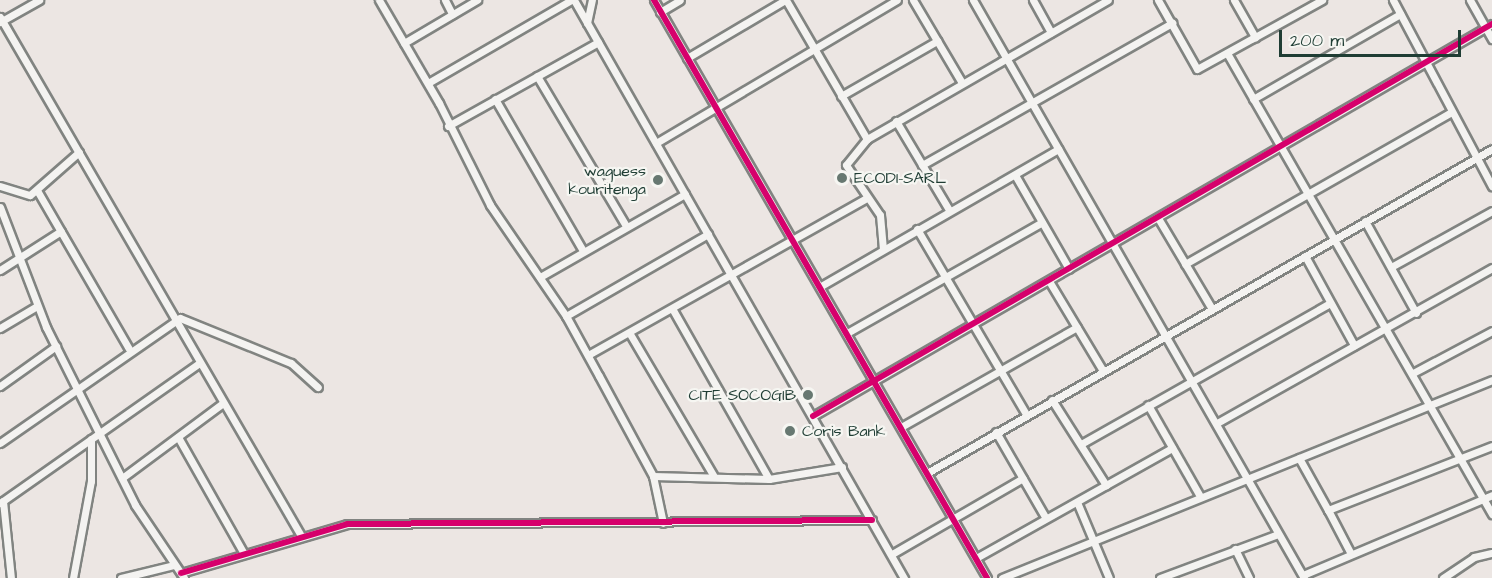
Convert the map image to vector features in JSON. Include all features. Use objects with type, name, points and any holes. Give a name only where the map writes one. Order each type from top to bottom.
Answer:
[{"type":"street","points":[[39,0],[1,20],[79,152],[173,321],[300,534]]},
{"type":"street","points":[[379,0],[428,83],[490,205],[566,316],[588,355],[653,476],[663,523]]},
{"type":"street","points":[[445,0],[452,14]]},
{"type":"street","points":[[404,43],[477,0]]},
{"type":"street","points":[[428,83],[572,0],[904,578]]},
{"type":"street","points":[[586,23],[592,0]]},
{"type":"street","points":[[654,0],[821,286],[987,578]]},
{"type":"street","points":[[660,12],[680,0]]},
{"type":"street","points":[[687,58],[786,0],[867,139]]},
{"type":"street","points":[[656,143],[897,0]]},
{"type":"street","points":[[913,0],[962,83]]},
{"type":"street","points":[[973,0],[1303,576],[1350,552],[1492,495]]},
{"type":"street","points":[[1034,0],[1052,32]]},
{"type":"street","points":[[883,249],[883,223],[846,165],[867,139],[1108,0]]},
{"type":"street","points":[[1158,0],[1197,69],[1322,0]]},
{"type":"street","points":[[1234,0],[1255,37]]},
{"type":"street","points":[[1393,0],[1492,186]]},
{"type":"street","points":[[1470,0],[1489,26],[1492,39]]},
{"type":"street","points":[[1253,99],[1400,14]]},
{"type":"street","points":[[922,165],[1034,105],[1172,23]]},
{"type":"street","points":[[813,416],[1489,26]]},
{"type":"street","points":[[841,96],[937,40]]},
{"type":"street","points":[[448,126],[598,42]]},
{"type":"street","points":[[1227,53],[1332,240],[1432,405],[1456,459],[1492,514]]},
{"type":"street","points":[[537,76],[626,226]]},
{"type":"street","points":[[495,99],[583,251]]},
{"type":"street","points":[[1185,264],[1452,112]]},
{"type":"street","points":[[896,122],[949,210]]},
{"type":"street","points":[[927,473],[1026,414],[1492,149]]},
{"type":"street","points":[[821,286],[949,210],[1058,150]]},
{"type":"street","points":[[0,186],[24,196],[38,192],[79,152]]},
{"type":"street","points":[[1015,175],[1069,270]]},
{"type":"street","points":[[38,192],[129,349]]},
{"type":"street","points":[[540,277],[685,194]]},
{"type":"street","points":[[588,355],[733,277],[867,198]]},
{"type":"street","points":[[0,207],[17,258],[56,346],[102,431],[122,478],[182,576],[243,552],[300,534],[347,524],[872,520]]},
{"type":"street","points":[[1391,267],[1492,210]]},
{"type":"street","points":[[1158,218],[1212,309]]},
{"type":"street","points":[[1365,221],[1416,313]]},
{"type":"street","points":[[847,333],[1042,222]]},
{"type":"street","points":[[917,229],[1026,414]]},
{"type":"street","points":[[0,270],[61,231]]},
{"type":"street","points":[[566,316],[708,234]]},
{"type":"street","points":[[1305,256],[1354,345]]},
{"type":"street","points":[[1217,423],[1384,328],[1416,313],[1492,268]]},
{"type":"street","points":[[1049,281],[1103,371]]},
{"type":"street","points":[[1081,444],[1330,303]]},
{"type":"street","points":[[0,328],[37,306]]},
{"type":"street","points":[[673,310],[769,479]]},
{"type":"street","points":[[0,443],[129,349],[173,321],[186,319],[279,358],[318,387]]},
{"type":"street","points":[[901,427],[1077,327]]},
{"type":"street","points":[[1413,374],[1492,331]]},
{"type":"street","points":[[630,334],[713,475]]},
{"type":"street","points":[[0,386],[56,346]]},
{"type":"street","points":[[11,578],[1,502],[199,363]]},
{"type":"street","points":[[1002,578],[1246,477],[1492,380]]},
{"type":"street","points":[[1052,400],[1106,485]]},
{"type":"street","points":[[122,478],[223,403]]},
{"type":"street","points":[[1148,405],[1200,496]]},
{"type":"street","points":[[996,432],[1045,517]]},
{"type":"street","points":[[178,437],[243,552]]},
{"type":"street","points":[[73,578],[91,481],[91,439]]},
{"type":"street","points":[[1328,510],[1492,446]]},
{"type":"street","points":[[976,558],[1045,517],[1077,502],[1172,448]]},
{"type":"street","points":[[1299,458],[1350,552]]},
{"type":"street","points":[[653,476],[713,475],[769,479],[842,467]]},
{"type":"street","points":[[892,554],[1023,478]]},
{"type":"street","points":[[1077,502],[1109,578]]},
{"type":"street","points":[[1160,578],[1278,534]]},
{"type":"street","points":[[1235,549],[1249,578]]},
{"type":"street","points":[[1443,578],[1474,557],[1492,553]]},
{"type":"street","points":[[121,578],[174,564]]},
{"type":"cycle path","points":[[654,0],[987,578]]},
{"type":"cycle path","points":[[813,416],[1492,24]]},
{"type":"cycle path","points":[[181,573],[347,524],[872,520]]},
{"type":"place","name":"ECODI-SARL","points":[[842,178]]},
{"type":"place","name":"waguess kouritenga","points":[[658,180]]},
{"type":"place","name":"CITE SOCOGIB","points":[[808,395]]},
{"type":"place","name":"Coris Bank","points":[[790,431]]}]
